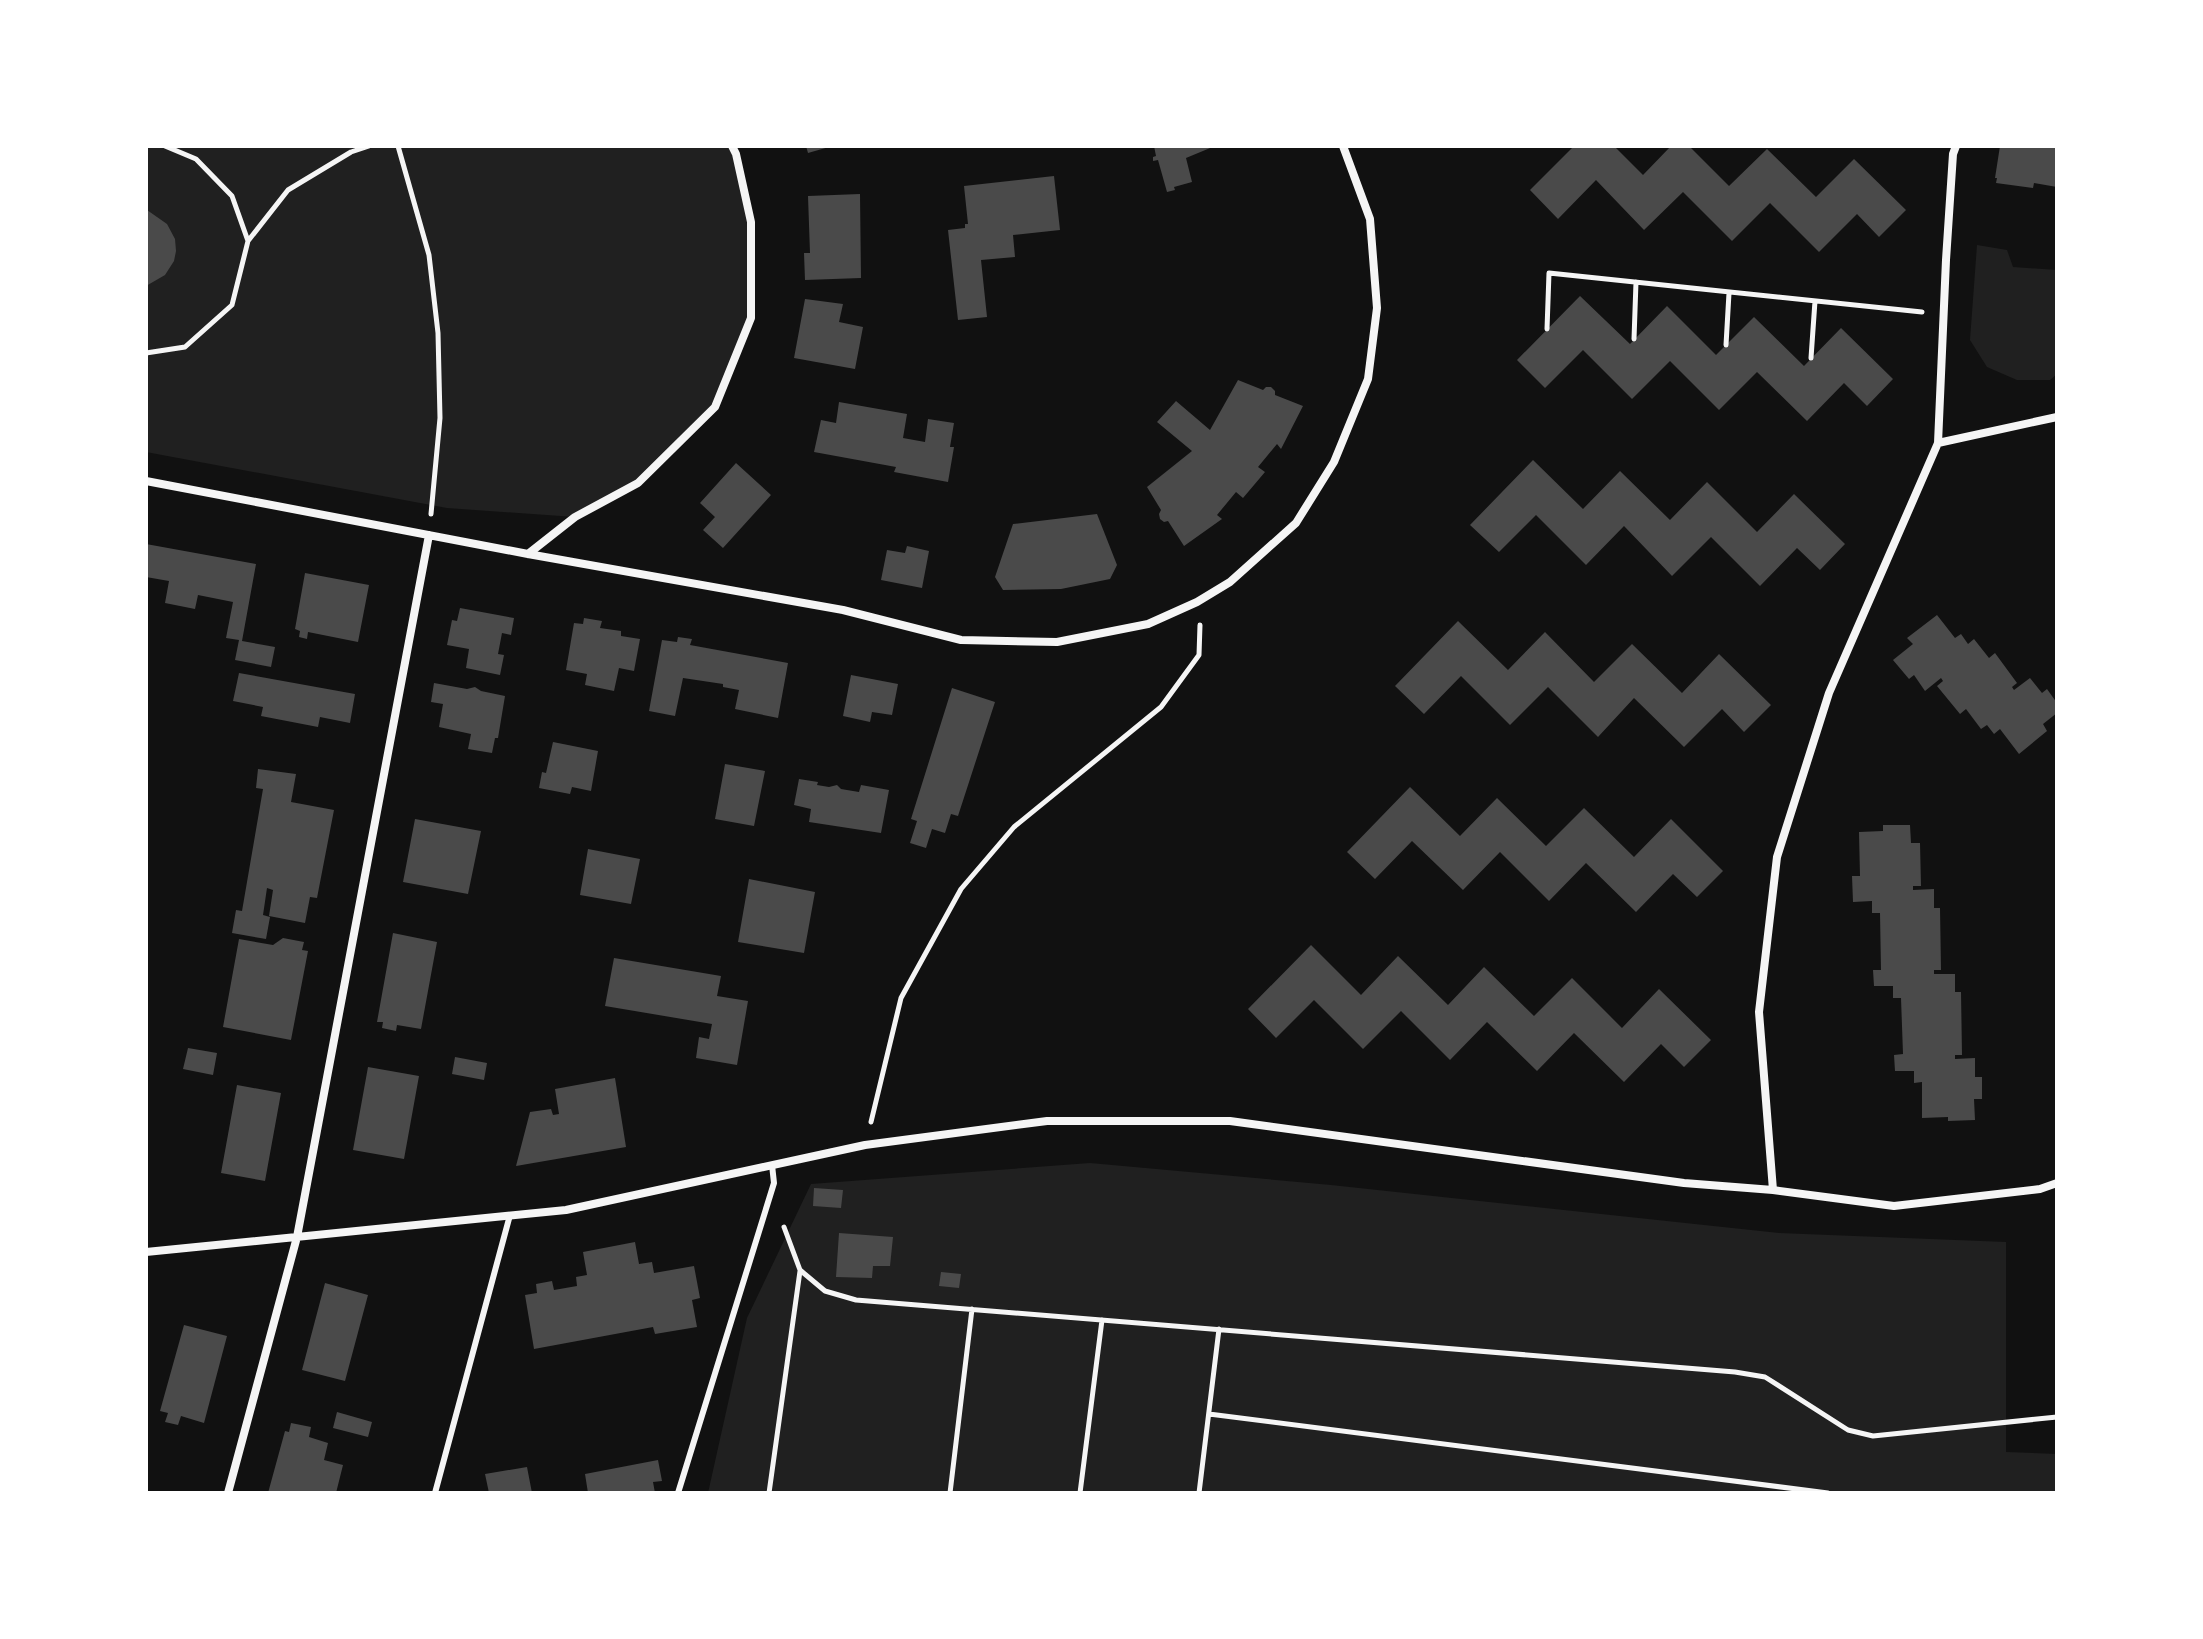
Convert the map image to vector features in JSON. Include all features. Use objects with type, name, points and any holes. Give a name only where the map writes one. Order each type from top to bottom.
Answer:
[{"type":"street","points":[[528,554],[575,517],[638,483],[715,407],[751,318],[751,222],[732,146]]},
{"type":"street","points":[[146,481],[843,610],[961,640],[1057,642],[1148,624],[1201,600],[1230,582],[1296,523],[1334,462],[1368,379],[1377,308],[1370,219],[1343,146]]},
{"type":"street","points":[[1773,1190],[1759,1012],[1777,857],[1829,693],[1938,443],[1943,315],[1956,146]]},
{"type":"street","points":[[1938,443],[2057,417]]},
{"type":"street","points":[[228,1493],[297,1237],[429,535]]},
{"type":"street","points":[[146,1252],[566,1210],[865,1145],[1047,1121],[1230,1121],[1684,1183],[1773,1190],[1894,1206],[2040,1189],[2057,1183]]},
{"type":"lane","points":[[678,1493],[774,1183],[772,1165]]},
{"type":"lane","points":[[435,1493],[510,1215]]},
{"type":"path","points":[[165,146],[196,159],[232,196],[248,241]]},
{"type":"path","points":[[146,353],[185,347],[232,305],[248,241],[288,190],[351,152],[369,146]]},
{"type":"path","points":[[398,146],[429,255],[438,333],[440,418],[429,535]]},
{"type":"path","points":[[1547,329],[1549,273],[1943,315]]},
{"type":"path","points":[[1634,339],[1636,282]]},
{"type":"path","points":[[1726,345],[1729,293]]},
{"type":"path","points":[[1811,358],[1815,301]]},
{"type":"path","points":[[865,1145],[901,998],[961,889],[1014,827],[1161,707],[1199,655],[1201,600]]},
{"type":"path","points":[[769,1493],[800,1270],[784,1228],[774,1183]]},
{"type":"path","points":[[800,1270],[825,1291],[856,1300],[1735,1372],[1765,1377],[1848,1430],[1873,1436],[2057,1417]]},
{"type":"path","points":[[950,1493],[972,1309]]},
{"type":"path","points":[[1080,1493],[1102,1320]]},
{"type":"path","points":[[1199,1493],[1219,1329]]},
{"type":"path","points":[[1209,1414],[1828,1493]]},
{"type":"shaded area","points":[[146,146],[732,146],[751,222],[751,318],[715,407],[638,483],[575,517],[447,508],[146,452]]},
{"type":"shaded area","points":[[1977,245],[2007,250],[2013,267],[2057,270],[2057,374],[2050,380],[2017,380],[1987,367],[1970,340]]},
{"type":"shaded area","points":[[1090,1163],[1331,1185],[1779,1233],[2006,1242],[2006,1452],[2057,1454],[2057,1493],[708,1493],[747,1318],[811,1184]]},
{"type":"building","points":[[806,146],[828,146],[829,147],[808,153]]},
{"type":"building","points":[[1154,146],[1215,146],[1186,158],[1192,182],[1167,192],[1158,160],[1153,161],[1156,156]]},
{"type":"building","points":[[1574,146],[1614,146],[1643,175],[1671,146],[1689,146],[1729,186],[1767,149],[1816,197],[1854,159],[1906,210],[1879,237],[1857,214],[1819,252],[1770,203],[1732,241],[1683,192],[1644,230],[1596,180],[1558,219],[1530,190]]},
{"type":"building","points":[[2000,146],[2057,146],[2057,187],[2034,183],[2033,188],[1996,183]]},
{"type":"building","points":[[1054,176],[1060,230],[1013,235],[1015,257],[981,260],[987,317],[958,320],[948,230],[965,228],[968,224],[964,186]]},
{"type":"building","points":[[860,194],[861,278],[805,280],[804,253],[810,253],[808,196]]},
{"type":"building","points":[[147,210],[167,224],[175,239],[176,251],[165,275],[146,286]]},
{"type":"building","points":[[1580,296],[1630,344],[1667,306],[1716,355],[1754,317],[1804,366],[1841,328],[1893,379],[1867,406],[1844,383],[1807,421],[1757,372],[1719,410],[1670,361],[1632,399],[1583,350],[1545,388],[1517,360]]},
{"type":"building","points":[[805,299],[843,304],[839,322],[863,327],[855,369],[794,358]]},
{"type":"building","points":[[1238,380],[1263,390],[1271,387],[1275,395],[1303,406],[1281,449],[1277,444],[1258,467],[1265,472],[1243,498],[1236,492],[1217,515],[1222,519],[1184,546],[1168,521],[1160,519],[1161,510],[1147,487],[1192,451],[1157,422],[1176,401],[1210,430]]},
{"type":"building","points":[[839,402],[907,414],[903,438],[925,442],[928,419],[954,423],[950,447],[954,447],[948,482],[894,472],[896,467],[814,452],[821,420],[836,423]]},
{"type":"building","points":[[1533,460],[1583,509],[1620,471],[1670,520],[1707,482],[1757,532],[1794,494],[1845,544],[1820,570],[1797,548],[1760,586],[1711,537],[1672,576],[1624,526],[1586,565],[1536,515],[1499,552],[1470,525]]},
{"type":"building","points":[[736,463],[771,495],[723,548],[703,530],[715,517],[700,503]]},
{"type":"building","points":[[1097,514],[1117,565],[1110,579],[1061,589],[1003,590],[995,577],[1013,524]]},
{"type":"building","points":[[146,544],[256,564],[242,641],[275,647],[271,667],[235,660],[239,640],[226,638],[233,602],[198,595],[195,609],[165,603],[169,581],[146,577]]},
{"type":"building","points":[[907,546],[929,551],[922,588],[881,580],[887,550],[905,553]]},
{"type":"building","points":[[305,573],[369,585],[358,642],[308,632],[307,639],[299,637],[300,631],[295,629]]},
{"type":"building","points":[[460,608],[514,618],[511,635],[502,633],[498,654],[504,655],[500,675],[466,668],[469,649],[447,645],[452,620],[457,621]]},
{"type":"building","points":[[1937,615],[1955,638],[1961,634],[1968,644],[1974,639],[1989,658],[1995,653],[2017,683],[2012,687],[2014,690],[2030,678],[2042,693],[2047,689],[2057,703],[2057,713],[2043,724],[2047,731],[2019,754],[2000,729],[1994,734],[1987,725],[1981,729],[1966,709],[1960,714],[1937,686],[1943,681],[1941,678],[1925,691],[1914,675],[1909,679],[1893,660],[1913,644],[1907,638]]},
{"type":"building","points":[[584,618],[602,621],[600,628],[621,631],[621,636],[640,639],[634,671],[619,668],[614,691],[585,685],[587,674],[566,670],[574,623],[583,624]]},
{"type":"building","points":[[1458,621],[1508,670],[1545,632],[1594,682],[1632,644],[1682,693],[1719,654],[1771,705],[1744,732],[1722,709],[1684,747],[1634,698],[1598,737],[1548,687],[1510,725],[1461,676],[1424,714],[1395,686]]},
{"type":"building","points":[[678,637],[692,639],[690,645],[788,663],[778,718],[735,709],[739,690],[723,687],[723,684],[683,678],[675,716],[649,711],[662,640],[677,642]]},
{"type":"building","points":[[239,673],[355,694],[350,723],[320,717],[318,727],[261,716],[263,707],[233,701]]},
{"type":"building","points":[[851,675],[898,684],[892,715],[872,712],[870,722],[843,716]]},
{"type":"building","points":[[434,683],[467,689],[475,687],[505,696],[498,738],[495,738],[492,753],[468,749],[471,734],[439,727],[443,704],[431,702]]},
{"type":"building","points":[[952,688],[995,702],[958,816],[951,814],[945,833],[932,829],[926,848],[910,843],[917,821],[911,819]]},
{"type":"building","points":[[553,742],[598,751],[591,791],[572,787],[570,794],[539,788]]},
{"type":"building","points":[[725,764],[765,771],[754,826],[715,819]]},
{"type":"building","points":[[258,769],[296,774],[291,802],[334,810],[317,898],[310,897],[305,923],[269,916],[273,890],[267,888],[263,915],[270,917],[266,939],[232,933],[236,910],[242,911],[263,789],[256,788]]},
{"type":"building","points":[[799,779],[859,792],[861,785],[889,790],[881,833],[809,822],[811,809],[794,805]]},
{"type":"building","points":[[1410,787],[1460,836],[1497,798],[1546,846],[1584,808],[1634,857],[1671,819],[1723,871],[1697,897],[1673,874],[1636,912],[1586,863],[1549,901],[1500,852],[1463,890],[1412,841],[1375,879],[1347,852]]},
{"type":"building","points":[[415,819],[481,831],[468,894],[403,882]]},
{"type":"building","points":[[1883,825],[1910,825],[1911,843],[1920,843],[1921,886],[1913,886],[1913,890],[1934,889],[1934,908],[1940,908],[1941,970],[1934,970],[1934,974],[1955,974],[1955,992],[1961,992],[1962,1055],[1955,1055],[1955,1059],[1975,1058],[1975,1077],[1982,1077],[1982,1099],[1974,1099],[1975,1120],[1922,1118],[1922,1082],[1914,1083],[1914,1071],[1895,1071],[1894,1055],[1903,1054],[1901,998],[1893,998],[1893,986],[1874,986],[1873,970],[1881,970],[1880,913],[1872,913],[1872,901],[1853,902],[1852,876],[1860,876],[1859,832],[1883,831]]},
{"type":"building","points":[[588,849],[640,859],[631,904],[580,895]]},
{"type":"building","points":[[749,879],[815,892],[804,953],[738,942]]},
{"type":"building","points":[[393,933],[437,942],[421,1029],[397,1025],[396,1031],[382,1028],[383,1022],[377,1022]]},
{"type":"building","points":[[283,938],[304,942],[302,950],[308,951],[291,1040],[223,1027],[239,939],[273,945]]},
{"type":"building","points":[[1311,945],[1361,995],[1398,956],[1448,1005],[1484,967],[1534,1016],[1572,978],[1622,1028],[1659,989],[1711,1040],[1684,1067],[1661,1044],[1624,1082],[1574,1033],[1537,1071],[1487,1022],[1450,1060],[1401,1011],[1363,1049],[1314,1000],[1276,1038],[1248,1009]]},
{"type":"building","points":[[614,958],[721,976],[717,996],[748,1001],[737,1065],[696,1058],[699,1037],[709,1039],[712,1024],[605,1006]]},
{"type":"building","points":[[188,1048],[217,1053],[213,1075],[183,1069]]},
{"type":"building","points":[[455,1057],[487,1063],[484,1080],[452,1074]]},
{"type":"building","points":[[368,1067],[419,1076],[404,1159],[353,1150]]},
{"type":"building","points":[[615,1078],[626,1147],[516,1166],[530,1112],[551,1109],[553,1115],[559,1114],[555,1089]]},
{"type":"building","points":[[237,1085],[281,1093],[265,1181],[221,1173]]},
{"type":"building","points":[[814,1188],[843,1190],[841,1208],[813,1206]]},
{"type":"building","points":[[839,1233],[893,1237],[890,1266],[873,1266],[872,1278],[836,1277]]},
{"type":"building","points":[[635,1242],[639,1264],[652,1262],[654,1273],[694,1266],[700,1298],[692,1300],[697,1327],[655,1334],[653,1327],[534,1349],[525,1295],[537,1293],[536,1284],[552,1281],[554,1290],[577,1286],[576,1277],[587,1275],[583,1252]]},
{"type":"building","points":[[941,1272],[961,1274],[959,1288],[939,1286]]},
{"type":"building","points":[[325,1283],[368,1295],[345,1381],[302,1370]]},
{"type":"building","points":[[184,1325],[227,1336],[204,1423],[181,1416],[178,1425],[165,1422],[168,1413],[160,1411]]},
{"type":"building","points":[[337,1412],[372,1422],[368,1437],[333,1428]]},
{"type":"building","points":[[291,1423],[311,1427],[309,1437],[328,1443],[324,1460],[343,1465],[336,1493],[268,1493],[285,1431],[289,1432]]},
{"type":"building","points":[[658,1460],[662,1481],[653,1482],[655,1493],[588,1493],[585,1474]]},
{"type":"building","points":[[527,1467],[532,1493],[489,1493],[485,1474]]}]
